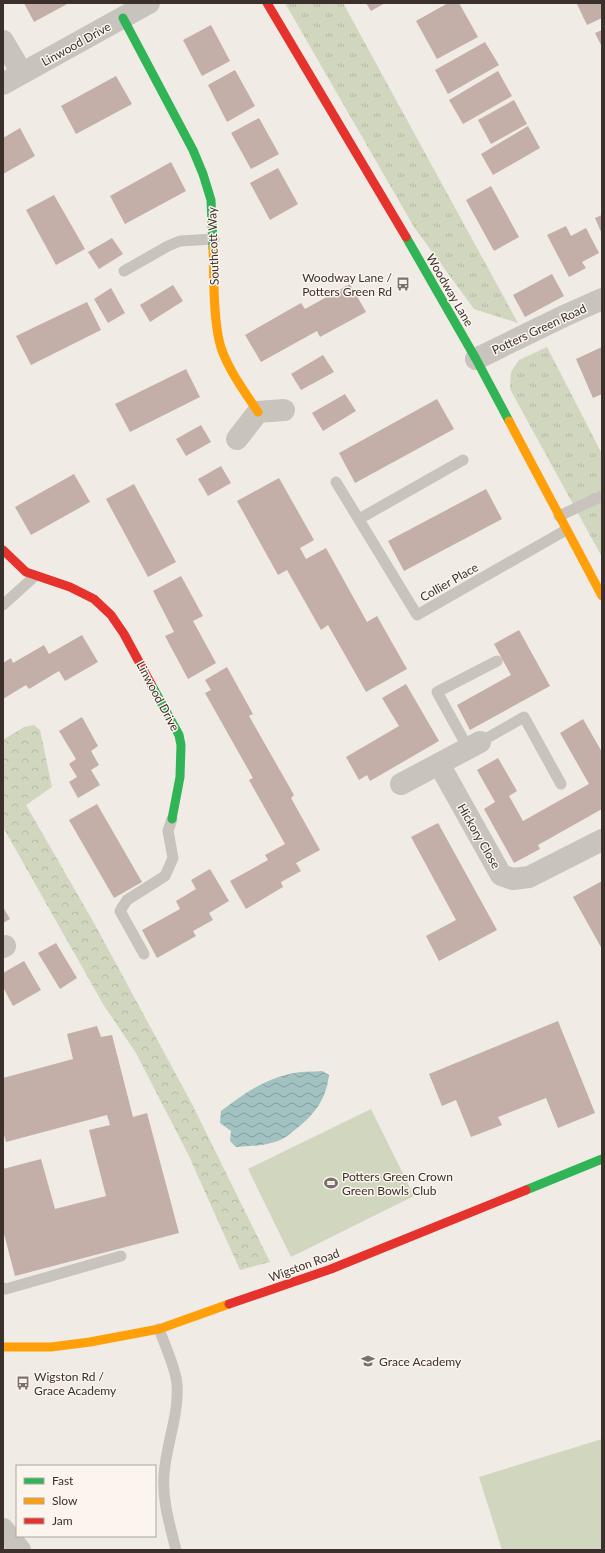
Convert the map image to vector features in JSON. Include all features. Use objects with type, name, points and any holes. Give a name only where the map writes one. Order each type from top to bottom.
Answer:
[{"type":"street","name":"Linwood Drive","points":[[3,84],[149,3]]},
{"type":"street","name":"Woodway Lane","points":[[267,3],[440,295],[476,359],[602,596]]},
{"type":"street","name":"Southcott Way","points":[[123,18],[193,150],[212,200],[215,300],[219,340],[224,354],[238,381],[258,412]]},
{"type":"street","points":[[3,41],[22,73]]},
{"type":"street","name":"Potters Green Road","points":[[476,359],[602,299]]},
{"type":"street","points":[[237,439],[258,412],[284,410]]},
{"type":"street","name":"Linwood Drive","points":[[3,550],[26,572],[34,576],[70,586],[94,599],[111,615],[124,634],[179,735],[182,755],[172,819]]},
{"type":"street","points":[[401,784],[474,745]]},
{"type":"street","name":"Hickory Close","points":[[439,764],[501,874],[513,880],[529,877],[602,840]]},
{"type":"street","name":"Wigston Road","points":[[3,1347],[51,1347],[159,1330],[331,1268],[602,1159]]},
{"type":"street","points":[[3,1529],[20,1550]]},
{"type":"lane","points":[[124,272],[168,246],[180,241],[214,239]]},
{"type":"lane","points":[[359,519],[463,460]]},
{"type":"lane","name":"Collier Place","points":[[336,482],[417,615],[566,530]]},
{"type":"lane","points":[[559,516],[602,496]]},
{"type":"lane","points":[[3,605],[34,576]]},
{"type":"lane","points":[[497,661],[437,692],[474,745],[524,717],[562,784]]},
{"type":"lane","name":"Linwood Drive","points":[[144,954],[120,910],[127,900],[165,876],[173,858],[168,831],[172,819]]},
{"type":"lane","points":[[3,1288],[121,1256]]},
{"type":"lane","points":[[159,1330],[177,1383],[176,1413],[169,1439],[164,1474],[164,1500],[176,1550]]},
{"type":"green space","points":[[285,3],[343,3],[518,323],[474,309],[414,227]]},
{"type":"green space","points":[[547,347],[602,454],[602,557],[510,389],[511,372],[519,360]]},
{"type":"green space","points":[[34,725],[40,730],[52,787],[26,805],[94,923],[192,1104],[270,1262],[240,1270],[188,1154],[136,1053],[103,1004],[3,827],[3,740],[24,727]]},
{"type":"green space","name":"Potters Green Crown Green Bowls Club","points":[[371,1109],[414,1196],[291,1257],[248,1169]]},
{"type":"green space","points":[[602,1439],[602,1550],[502,1550],[479,1477]]},
{"type":"water","points":[[322,1071],[329,1075],[325,1093],[321,1101],[311,1115],[291,1133],[278,1141],[262,1145],[236,1147],[230,1141],[231,1131],[220,1123],[221,1111],[255,1088],[273,1079],[297,1072]]},
{"type":"building","points":[[24,3],[69,3],[34,22]]},
{"type":"building","points":[[366,3],[385,3],[371,11]]},
{"type":"building","points":[[448,3],[459,3],[478,37],[437,59],[416,21]]},
{"type":"building","points":[[602,3],[602,18],[587,25],[577,4]]},
{"type":"building","points":[[211,25],[230,61],[202,76],[183,40]]},
{"type":"building","points":[[602,30],[602,47],[595,33]]},
{"type":"building","points":[[485,42],[499,65],[448,94],[435,70]]},
{"type":"building","points":[[235,70],[255,106],[227,122],[208,85]]},
{"type":"building","points":[[498,71],[512,96],[463,124],[449,100]]},
{"type":"building","points":[[116,76],[132,104],[76,134],[61,106]]},
{"type":"building","points":[[514,100],[527,124],[491,144],[478,120]]},
{"type":"building","points":[[259,118],[279,154],[251,169],[231,133]]},
{"type":"building","points":[[528,126],[540,148],[493,175],[481,154]]},
{"type":"building","points":[[20,128],[35,156],[3,174],[3,138]]},
{"type":"building","points":[[171,162],[186,191],[125,224],[110,196]]},
{"type":"building","points":[[278,168],[298,204],[270,220],[250,183]]},
{"type":"building","points":[[491,186],[519,237],[494,251],[466,200]]},
{"type":"building","points":[[54,195],[85,249],[56,265],[26,210]]},
{"type":"building","points":[[602,215],[602,234],[595,218]]},
{"type":"building","points":[[566,226],[571,236],[586,228],[599,253],[582,262],[586,268],[569,277],[547,235]]},
{"type":"building","points":[[112,238],[123,254],[99,269],[88,252]]},
{"type":"building","points":[[552,274],[564,296],[525,317],[513,295]]},
{"type":"building","points":[[350,284],[366,312],[320,337],[317,331],[261,362],[245,335],[301,303],[305,309]]},
{"type":"building","points":[[173,285],[183,301],[150,322],[140,305]]},
{"type":"building","points":[[111,288],[125,313],[108,323],[94,299]]},
{"type":"building","points":[[87,302],[101,330],[31,365],[16,336]]},
{"type":"building","points":[[602,347],[602,394],[593,398],[576,359]]},
{"type":"building","points":[[323,355],[334,372],[301,390],[291,374]]},
{"type":"building","points":[[186,369],[200,397],[130,432],[115,404]]},
{"type":"building","points":[[345,394],[356,411],[323,431],[312,413]]},
{"type":"building","points":[[437,399],[454,429],[355,483],[339,453]]},
{"type":"building","points":[[201,425],[211,442],[186,456],[176,439]]},
{"type":"building","points":[[221,466],[231,483],[208,496],[198,479]]},
{"type":"building","points":[[74,474],[90,502],[31,535],[15,507]]},
{"type":"building","points":[[279,478],[314,540],[300,548],[306,559],[326,548],[367,622],[377,616],[407,669],[366,692],[328,625],[321,630],[287,570],[278,575],[237,501]]},
{"type":"building","points":[[134,484],[176,562],[148,577],[106,499]]},
{"type":"building","points":[[486,489],[502,519],[404,571],[388,541]]},
{"type":"building","points":[[181,576],[203,616],[193,621],[216,663],[188,679],[165,636],[174,632],[153,591]]},
{"type":"building","points":[[519,630],[550,686],[470,730],[457,705],[511,675],[494,644]]},
{"type":"building","points":[[82,635],[98,662],[65,681],[59,671],[29,689],[26,685],[3,699],[3,663],[11,658],[13,663],[44,645],[49,654]]},
{"type":"building","points":[[227,667],[253,714],[249,716],[294,795],[291,798],[320,850],[296,863],[301,871],[281,882],[283,887],[246,909],[230,881],[268,860],[265,855],[285,844],[249,780],[253,778],[205,693],[211,690],[205,680]]},
{"type":"building","points":[[406,684],[439,741],[370,781],[367,775],[359,780],[346,757],[399,726],[382,698]]},
{"type":"building","points":[[82,717],[98,746],[91,751],[99,765],[91,770],[100,785],[78,798],[69,782],[77,777],[69,764],[76,759],[59,731]]},
{"type":"building","points":[[583,719],[602,752],[602,809],[538,845],[540,849],[514,863],[484,809],[495,802],[477,770],[498,758],[517,791],[509,796],[523,821],[589,784],[560,733]]},
{"type":"building","points":[[97,804],[142,882],[114,898],[69,820]]},
{"type":"building","points":[[438,823],[497,930],[439,961],[426,936],[456,920],[411,837]]},
{"type":"building","points":[[210,869],[229,901],[209,913],[213,920],[193,931],[196,936],[157,958],[142,930],[180,909],[176,901],[196,889],[191,880]]},
{"type":"building","points":[[602,881],[602,949],[573,897]]},
{"type":"building","points":[[3,907],[10,919],[3,923]]},
{"type":"building","points":[[56,943],[77,978],[60,989],[38,953]]},
{"type":"building","points":[[24,961],[41,990],[13,1006],[3,987],[3,973]]},
{"type":"building","points":[[558,1021],[595,1113],[558,1128],[546,1098],[498,1117],[502,1125],[471,1137],[456,1100],[442,1106],[429,1074]]},
{"type":"building","points":[[97,1026],[101,1037],[112,1035],[133,1117],[147,1113],[179,1233],[15,1276],[3,1230],[3,1169],[41,1159],[55,1209],[106,1196],[89,1130],[110,1125],[107,1115],[6,1142],[3,1131],[3,1078],[73,1059],[67,1034]]},
{"type":"traffic: fast","points":[[123,18],[193,150],[203,174],[211,200],[213,248]]},
{"type":"traffic: fast","points":[[406,237],[476,359],[509,421]]},
{"type":"traffic: fast","points":[[151,684],[179,735],[181,745],[180,777],[172,819]]},
{"type":"traffic: fast","points":[[526,1190],[602,1159]]},
{"type":"traffic: slow","points":[[213,248],[215,307],[219,340],[230,368],[258,412]]},
{"type":"traffic: slow","points":[[509,421],[602,596]]},
{"type":"traffic: slow","points":[[3,1347],[51,1347],[90,1342],[159,1329],[229,1304]]},
{"type":"traffic: jam","points":[[267,3],[406,237]]},
{"type":"traffic: jam","points":[[3,550],[26,572],[70,587],[94,599],[111,615],[124,634],[151,684]]},
{"type":"traffic: jam","points":[[229,1304],[331,1269],[526,1190]]},
{"type":"place","name":"Woodway Lane / Potters Green Rd","points":[[403,284]]},
{"type":"place","name":"Potters Green Crown Green Bowls Club","points":[[331,1183]]},
{"type":"place","name":"Grace Academy","points":[[368,1361]]},
{"type":"place","name":"Wigston Rd / Grace Academy","points":[[23,1383]]}]
